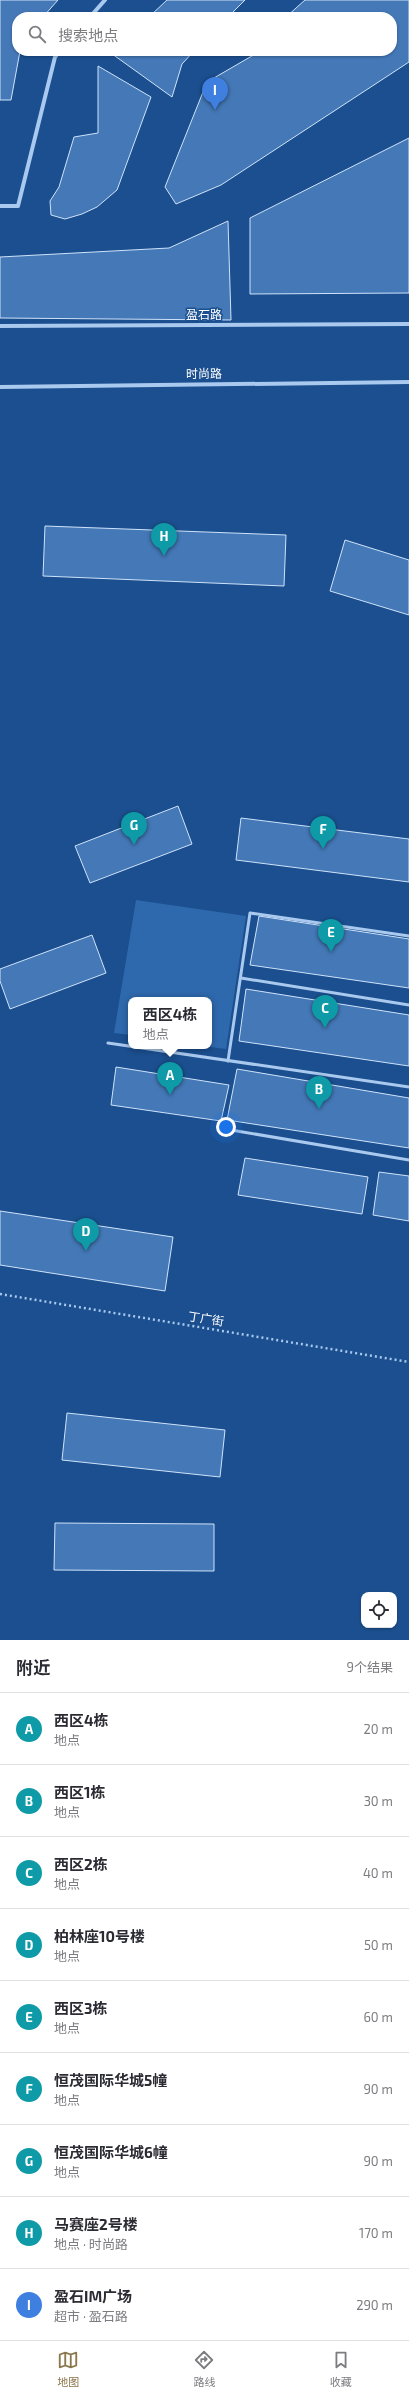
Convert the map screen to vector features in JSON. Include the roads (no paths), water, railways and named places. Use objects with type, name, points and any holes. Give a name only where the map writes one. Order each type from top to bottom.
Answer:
[{"type":"street","points":[[94,12],[105,0]]},
{"type":"street","points":[[0,206],[18,206],[56,56]]},
{"type":"street","name":"盈石路","points":[[0,326],[409,324]]},
{"type":"street","name":"时尚路","points":[[0,387],[409,382]]},
{"type":"lane","points":[[228,1061],[250,913],[409,936]]},
{"type":"lane","points":[[241,978],[409,1005]]},
{"type":"lane","points":[[108,1043],[128,1046]]},
{"type":"lane","points":[[148,1049],[409,1087]]},
{"type":"lane","points":[[225,1129],[409,1160]]},
{"type":"place","name":"盈石IM广场","points":[[215,110]]},
{"type":"place","name":"马赛座2号楼","points":[[164,556]]},
{"type":"place","name":"恒茂国际华城6幢","points":[[134,845]]},
{"type":"place","name":"恒茂国际华城5幢","points":[[323,849]]},
{"type":"place","name":"西区3栋","points":[[331,952]]},
{"type":"place","name":"西区2栋","points":[[325,1028]]},
{"type":"place","name":"西区4栋","points":[[170,1095]]},
{"type":"place","name":"西区1栋","points":[[319,1109]]},
{"type":"place","name":"柏林座10号楼","points":[[86,1251]]}]
